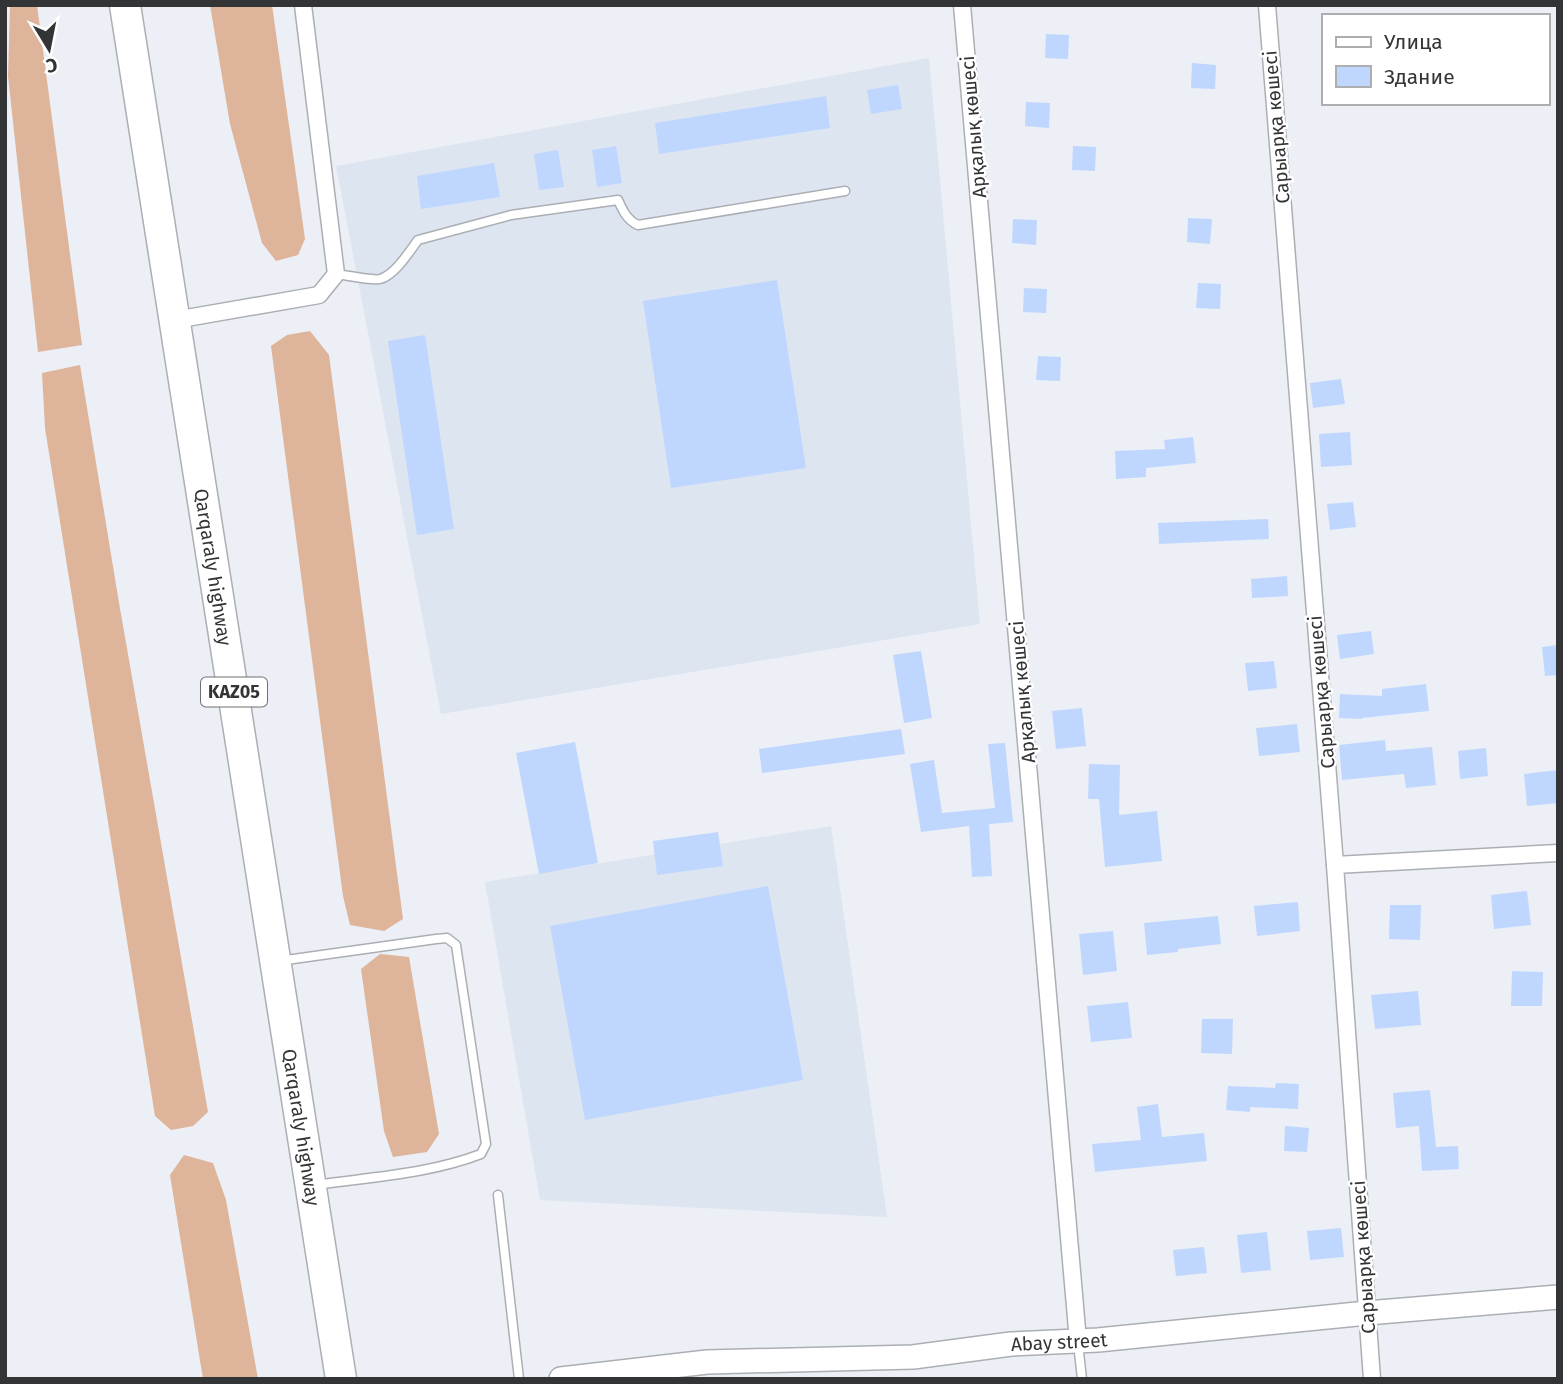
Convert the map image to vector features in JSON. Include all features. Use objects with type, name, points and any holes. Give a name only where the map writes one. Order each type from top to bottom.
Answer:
[{"type":"highway","name":"Qarqaraly highway","points":[[125,5],[341,1379]]},
{"type":"main road","name":"Abay street","points":[[561,1379],[707,1362],[913,1357],[1011,1345],[1558,1297]]},
{"type":"street","points":[[174,320],[319,295],[336,274],[303,5]]},
{"type":"street","name":"Арқалық көшесі","points":[[962,5],[1078,1341]]},
{"type":"street","name":"Сарыарқа көшесі","points":[[1267,5],[1335,866],[1372,1379]]},
{"type":"street","points":[[1335,866],[1558,853]]},
{"type":"lane","points":[[336,274],[379,279],[393,271],[418,240],[511,215],[618,200],[624,214],[638,225],[845,191]]},
{"type":"lane","points":[[276,961],[447,938],[456,945],[486,1144],[481,1154],[467,1160],[426,1169],[311,1186]]},
{"type":"lane","points":[[498,1195],[519,1379]]},
{"type":"lane","name":"Арқалық көшесі","points":[[1078,1341],[1082,1379]]},
{"type":"shaded area","points":[[10,5],[37,5],[82,345],[38,352],[8,76]]},
{"type":"shaded area","points":[[210,5],[272,5],[305,239],[298,255],[276,261],[262,243],[230,124]]},
{"type":"shaded area","points":[[929,58],[980,624],[441,714],[336,166]]},
{"type":"shaded area","points":[[310,331],[329,355],[403,919],[384,931],[350,925],[343,896],[271,346],[287,335]]},
{"type":"shaded area","points":[[80,365],[208,1112],[193,1126],[171,1130],[155,1116],[45,428],[42,373]]},
{"type":"shaded area","points":[[831,826],[887,1217],[540,1200],[485,882]]},
{"type":"shaded area","points":[[380,954],[409,957],[439,1134],[427,1152],[393,1157],[384,1131],[361,969]]},
{"type":"shaded area","points":[[184,1155],[213,1163],[226,1200],[258,1379],[203,1379],[170,1175]]},
{"type":"building","points":[[1046,34],[1069,35],[1068,59],[1045,58]]},
{"type":"building","points":[[1192,63],[1216,65],[1215,89],[1191,88]]},
{"type":"building","points":[[898,85],[902,109],[871,114],[867,90]]},
{"type":"building","points":[[826,96],[830,128],[659,154],[655,123]]},
{"type":"building","points":[[1026,102],[1050,103],[1049,128],[1025,126]]},
{"type":"building","points":[[616,146],[622,183],[597,187],[592,150]]},
{"type":"building","points":[[1073,146],[1096,147],[1095,171],[1072,170]]},
{"type":"building","points":[[558,150],[564,187],[539,190],[534,154]]},
{"type":"building","points":[[494,163],[500,197],[421,209],[417,176]]},
{"type":"building","points":[[1188,218],[1212,219],[1210,244],[1187,242]]},
{"type":"building","points":[[1013,219],[1037,220],[1036,245],[1012,243]]},
{"type":"building","points":[[777,280],[806,468],[671,488],[643,301]]},
{"type":"building","points":[[1198,283],[1221,284],[1220,309],[1196,308]]},
{"type":"building","points":[[1024,288],[1047,289],[1046,313],[1023,312]]},
{"type":"building","points":[[425,335],[454,529],[417,535],[388,341]]},
{"type":"building","points":[[1038,356],[1061,357],[1060,381],[1036,380]]},
{"type":"building","points":[[1341,379],[1345,404],[1313,408],[1310,383]]},
{"type":"building","points":[[1350,432],[1352,465],[1321,467],[1319,434]]},
{"type":"building","points":[[1193,437],[1196,463],[1146,468],[1146,477],[1116,479],[1115,451],[1165,449],[1164,440]]},
{"type":"building","points":[[1353,502],[1356,527],[1330,530],[1327,504]]},
{"type":"building","points":[[1268,519],[1269,539],[1159,544],[1158,523]]},
{"type":"building","points":[[1287,576],[1288,596],[1252,598],[1251,579]]},
{"type":"building","points":[[1371,631],[1374,654],[1340,659],[1337,635]]},
{"type":"building","points":[[1558,645],[1558,675],[1545,676],[1542,647]]},
{"type":"building","points":[[921,651],[932,718],[904,723],[893,655]]},
{"type":"building","points":[[1274,661],[1277,688],[1248,691],[1245,663]]},
{"type":"building","points":[[1426,684],[1429,711],[1362,719],[1339,718],[1340,694],[1382,696],[1382,689]]},
{"type":"building","points":[[1082,708],[1086,746],[1056,749],[1052,711]]},
{"type":"building","points":[[1297,724],[1300,752],[1259,756],[1256,728]]},
{"type":"building","points":[[901,729],[905,754],[762,773],[759,749]]},
{"type":"building","points":[[1385,740],[1386,751],[1432,747],[1436,785],[1406,788],[1404,774],[1342,780],[1339,745]]},
{"type":"building","points":[[575,742],[598,863],[539,874],[516,753]]},
{"type":"building","points":[[1005,743],[1013,822],[989,824],[992,876],[972,877],[969,826],[921,832],[910,764],[934,760],[942,813],[995,808],[988,744]]},
{"type":"building","points":[[1486,748],[1488,776],[1460,779],[1458,751]]},
{"type":"building","points":[[1089,764],[1120,765],[1119,815],[1157,811],[1162,861],[1105,867],[1099,799],[1088,799]]},
{"type":"building","points":[[1558,770],[1558,803],[1527,806],[1524,774]]},
{"type":"building","points":[[718,832],[723,866],[657,875],[653,841]]},
{"type":"building","points":[[768,886],[803,1080],[585,1120],[550,926]]},
{"type":"building","points":[[1527,891],[1531,925],[1494,929],[1491,895]]},
{"type":"building","points":[[1298,902],[1300,931],[1257,936],[1254,906]]},
{"type":"building","points":[[1390,905],[1421,905],[1420,940],[1389,939]]},
{"type":"building","points":[[1218,916],[1221,944],[1147,955],[1144,923]]},
{"type":"building","points":[[1113,931],[1117,971],[1083,975],[1079,934]]},
{"type":"building","points":[[1512,971],[1543,972],[1542,1006],[1511,1006]]},
{"type":"building","points":[[1418,991],[1421,1025],[1375,1029],[1371,995]]},
{"type":"building","points":[[1128,1002],[1132,1038],[1091,1042],[1087,1006]]},
{"type":"building","points":[[1202,1019],[1233,1019],[1232,1054],[1201,1053]]},
{"type":"building","points":[[1276,1083],[1299,1084],[1298,1109],[1250,1107],[1250,1112],[1226,1110],[1228,1086],[1275,1088]]},
{"type":"building","points":[[1430,1090],[1436,1147],[1458,1146],[1459,1169],[1422,1171],[1419,1126],[1396,1128],[1393,1093]]},
{"type":"building","points":[[1158,1104],[1162,1137],[1204,1133],[1207,1161],[1095,1172],[1092,1144],[1141,1140],[1137,1107]]},
{"type":"building","points":[[1285,1126],[1309,1128],[1307,1152],[1284,1151]]},
{"type":"building","points":[[1341,1228],[1344,1257],[1310,1260],[1307,1231]]},
{"type":"building","points":[[1267,1232],[1271,1270],[1241,1273],[1237,1235]]},
{"type":"building","points":[[1204,1247],[1207,1273],[1176,1276],[1173,1250]]}]
